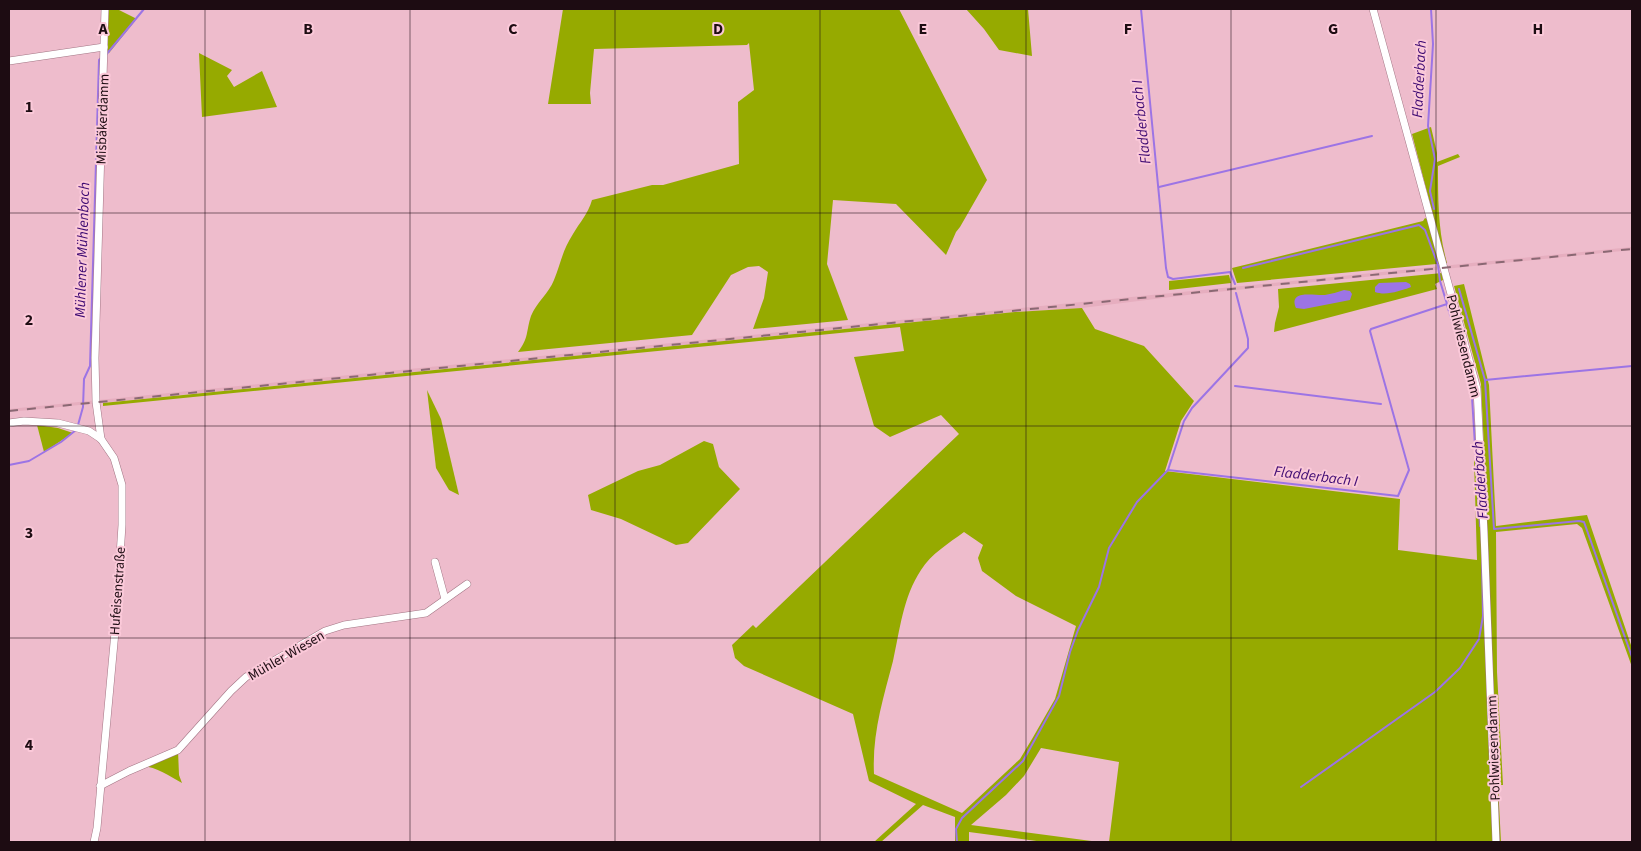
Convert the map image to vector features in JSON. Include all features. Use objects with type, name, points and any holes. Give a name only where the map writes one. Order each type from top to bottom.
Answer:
[{"type":"street","name":"Misbäkerdamm","points":[[101,439],[96,402],[95,358],[105,9]]},
{"type":"street","name":"Pohlwiesendamm","points":[[1374,9],[1477,389],[1485,542],[1496,842]]},
{"type":"street","points":[[9,61],[104,49]]},
{"type":"street","points":[[9,423],[24,421],[58,423],[90,432],[101,439]]},
{"type":"street","name":"Hufeisenstraße","points":[[94,842],[97,828],[114,641],[122,525],[122,484],[114,458],[101,439]]},
{"type":"street","points":[[436,562],[445,599]]},
{"type":"street","name":"Mühler Wiesen","points":[[100,786],[178,750],[246,677],[325,631],[344,625],[426,613],[467,584]]},
{"type":"shaded area","points":[[1632,247],[1632,250],[1187,295],[1082,308],[1015,312],[9,412],[9,409]]},
{"type":"shaded area","points":[[1406,282],[1411,287],[1388,293],[1375,292],[1375,287],[1379,283]]},
{"type":"shaded area","points":[[1344,290],[1350,291],[1352,294],[1350,300],[1304,309],[1296,308],[1296,298],[1299,296],[1325,295]]},
{"type":"green space","points":[[105,9],[117,9],[135,18],[135,21],[109,53],[104,52]]},
{"type":"green space","points":[[563,9],[899,9],[987,180],[956,232],[946,255],[896,204],[833,200],[827,264],[848,320],[753,329],[764,298],[768,272],[759,266],[748,267],[731,275],[692,335],[518,352],[526,338],[533,311],[552,285],[566,246],[586,214],[592,200],[652,185],[663,185],[739,164],[738,102],[754,90],[749,43],[747,45],[594,49],[590,93],[591,104],[548,104]]},
{"type":"green space","points":[[966,9],[1028,9],[1032,56],[999,50]]},
{"type":"green space","points":[[199,53],[232,70],[227,76],[234,87],[262,71],[277,107],[202,117]]},
{"type":"green space","points":[[1431,127],[1437,153],[1437,162],[1458,154],[1460,157],[1438,166],[1440,227],[1447,263],[1237,283],[1232,268],[1423,221],[1425,218],[1435,223],[1412,134]]},
{"type":"green space","points":[[1442,273],[1443,280],[1435,284],[1437,289],[1274,332],[1279,307],[1278,289]]},
{"type":"green space","points":[[1229,275],[1231,283],[1169,290],[1169,281]]},
{"type":"green space","points":[[1464,284],[1489,385],[1496,526],[1587,515],[1632,648],[1632,667],[1582,528],[1577,524],[1496,532],[1497,672],[1503,785],[1498,785],[1501,842],[1109,842],[1119,762],[1041,748],[1024,776],[1006,795],[971,825],[1099,842],[1044,842],[969,832],[969,842],[955,842],[955,817],[923,805],[881,842],[874,842],[916,804],[869,781],[853,714],[744,666],[735,658],[732,645],[753,625],[756,628],[959,434],[941,415],[890,437],[874,426],[854,357],[904,351],[900,327],[103,406],[103,403],[1015,312],[1082,308],[1095,329],[1144,346],[1194,401],[1181,421],[1165,471],[1400,499],[1398,550],[1477,560],[1474,459],[1484,449],[1481,384],[1454,286]],"holes":[[[964,532],[983,545],[978,558],[982,571],[1016,596],[1076,626],[1055,699],[1020,759],[962,813],[874,774],[875,745],[879,717],[903,614],[915,580],[930,559]]]},
{"type":"green space","points":[[427,390],[441,419],[459,495],[449,490],[436,468]]},
{"type":"green space","points":[[37,425],[58,428],[73,433],[44,452]]},
{"type":"green space","points":[[704,441],[713,444],[719,467],[740,489],[688,543],[676,545],[621,519],[591,510],[588,495],[638,471],[660,465]]},
{"type":"green space","points":[[178,750],[179,775],[182,783],[158,770],[142,766]]},
{"type":"waterway","name":"Mühlener Mühlenbach","points":[[105,56],[144,9]]},
{"type":"waterway","name":"Fladderbach I","points":[[1141,9],[1168,277],[1173,279],[1230,272],[1235,284]]},
{"type":"waterway","name":"Fladderbach","points":[[1431,9],[1433,44],[1428,126],[1435,159],[1430,191],[1434,209]]},
{"type":"waterway","name":"Mühlener Mühlenbach","points":[[78,425],[83,407],[84,379],[90,366],[99,60],[101,58]]},
{"type":"waterway","points":[[1159,187],[1372,136]]},
{"type":"waterway","name":"Fladderbach I","points":[[1236,293],[1248,339],[1248,348],[1192,408],[1184,421],[1168,470],[1398,496],[1409,470],[1370,331],[1371,329],[1447,304],[1440,281],[1438,265],[1425,230],[1419,225],[1243,268]]},
{"type":"waterway","name":"Fladderbach","points":[[1459,289],[1485,380],[1494,529],[1584,522],[1632,657]]},
{"type":"waterway","points":[[1447,305],[1470,379],[1480,526]]},
{"type":"waterway","points":[[1485,380],[1632,366]]},
{"type":"waterway","points":[[1235,386],[1381,404]]},
{"type":"waterway","name":"Mühlener Mühlenbach","points":[[9,465],[29,461],[61,442],[76,430]]},
{"type":"waterway","points":[[957,842],[956,829],[962,818],[1023,761],[1059,696],[1070,652],[1078,630],[1099,587],[1109,548],[1137,502],[1168,470]]},
{"type":"waterway","points":[[1301,787],[1435,692],[1460,668],[1479,639],[1483,616],[1482,561]]},
{"type":"railway","points":[[9,411],[1632,249]]}]
